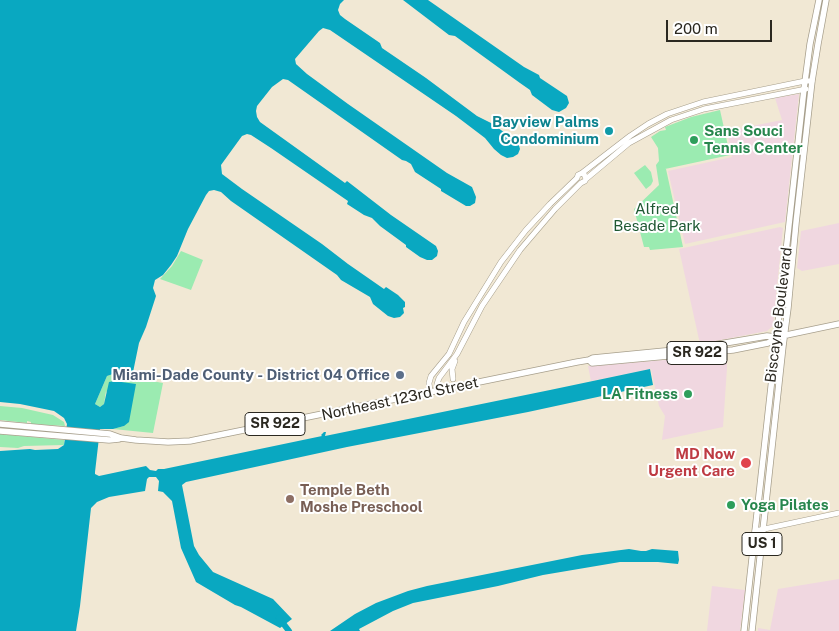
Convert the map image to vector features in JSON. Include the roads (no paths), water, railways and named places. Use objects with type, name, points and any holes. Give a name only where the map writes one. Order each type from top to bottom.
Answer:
[{"type":"main road","name":"Biscayne Boulevard","points":[[744,631],[804,89],[810,44],[819,0]]},
{"type":"main road","name":"Biscayne Boulevard","points":[[752,631],[812,80],[826,0]]},
{"type":"main road","points":[[798,150],[803,165]]},
{"type":"main road","name":"Northeast 123rd Street","points":[[60,433],[102,437],[110,434],[121,438],[168,442],[194,441],[593,358],[728,350],[761,344],[777,337],[839,324]]},
{"type":"main road","name":"Northeast 123rd Street","points":[[651,356],[662,351],[738,342],[767,336],[777,337]]},
{"type":"main road","points":[[728,350],[738,342]]},
{"type":"main road","points":[[761,344],[769,349],[774,357]]},
{"type":"main road","name":"SR 922","points":[[0,424],[60,433]]},
{"type":"main road","name":"SR 922","points":[[0,431],[60,433]]},
{"type":"main road","points":[[751,566],[752,576],[757,584]]},
{"type":"main road","points":[[748,588],[751,589],[755,603]]},
{"type":"street","points":[[434,391],[429,383],[431,376],[449,354],[468,315],[524,232],[580,178],[630,136],[667,114],[703,102],[812,80]]},
{"type":"street","points":[[453,379],[452,369],[482,306],[520,250],[580,178],[585,175],[586,179],[629,143],[671,120],[704,109],[812,88]]},
{"type":"street","points":[[434,391],[438,380],[458,354]]},
{"type":"street","points":[[755,530],[839,512]]},
{"type":"water","points":[[0,0],[344,0],[338,10],[340,15],[380,43],[382,48],[477,116],[491,123],[518,142],[520,149],[518,154],[513,157],[507,158],[501,155],[485,138],[456,116],[330,30],[323,28],[319,31],[295,59],[296,64],[348,104],[447,173],[472,187],[476,197],[475,203],[466,206],[441,191],[441,189],[415,172],[411,164],[402,160],[288,80],[283,79],[272,87],[257,106],[257,117],[260,122],[345,183],[347,181],[391,215],[436,246],[437,256],[432,260],[420,257],[372,218],[347,204],[348,201],[271,148],[251,135],[242,136],[221,165],[222,174],[384,289],[386,287],[398,295],[405,302],[404,313],[400,317],[388,316],[373,304],[370,297],[341,280],[337,275],[231,201],[221,192],[209,191],[188,229],[177,256],[163,275],[155,280],[153,288],[156,296],[139,343],[132,377],[113,374],[107,376],[95,404],[100,407],[104,404],[109,382],[136,384],[129,422],[124,426],[113,429],[100,429],[95,474],[99,476],[146,466],[150,470],[156,471],[158,469],[322,436],[324,432],[326,432],[325,436],[650,369],[653,385],[528,412],[347,447],[186,482],[182,485],[194,546],[199,555],[213,572],[273,599],[292,619],[280,628],[196,582],[181,548],[172,501],[163,492],[158,491],[159,481],[156,477],[149,477],[145,491],[109,497],[97,502],[91,508],[76,631],[0,631],[0,451],[58,449],[64,445],[67,424],[64,418],[54,411],[0,402]]},
{"type":"water","points":[[403,0],[428,0],[567,96],[569,103],[566,108],[559,112],[552,110],[532,95],[530,90],[455,36],[449,35]]},
{"type":"water","points":[[629,549],[641,551],[652,549],[678,551],[678,564],[620,562],[543,575],[413,603],[393,611],[359,629],[360,631],[330,631],[355,614],[376,603],[408,591],[582,555]]},
{"type":"waterway","points":[[279,618],[289,631]]},
{"type":"place","name":"Bayview Palms Condominium","points":[[609,131]]},
{"type":"place","name":"Sans Souci Tennis Center","points":[[694,140]]},
{"type":"place","name":"Miami-Dade County - District 04 Office","points":[[400,375]]},
{"type":"place","name":"LA Fitness","points":[[688,394]]},
{"type":"place","name":"MD Now Urgent Care","points":[[746,463]]},
{"type":"place","name":"Temple Beth Moshe Preschool","points":[[290,499]]},
{"type":"place","name":"Yoga Pilates","points":[[731,505]]},
{"type":"park label","name":"Alfred Besade Park","points":[[657,218]]}]
